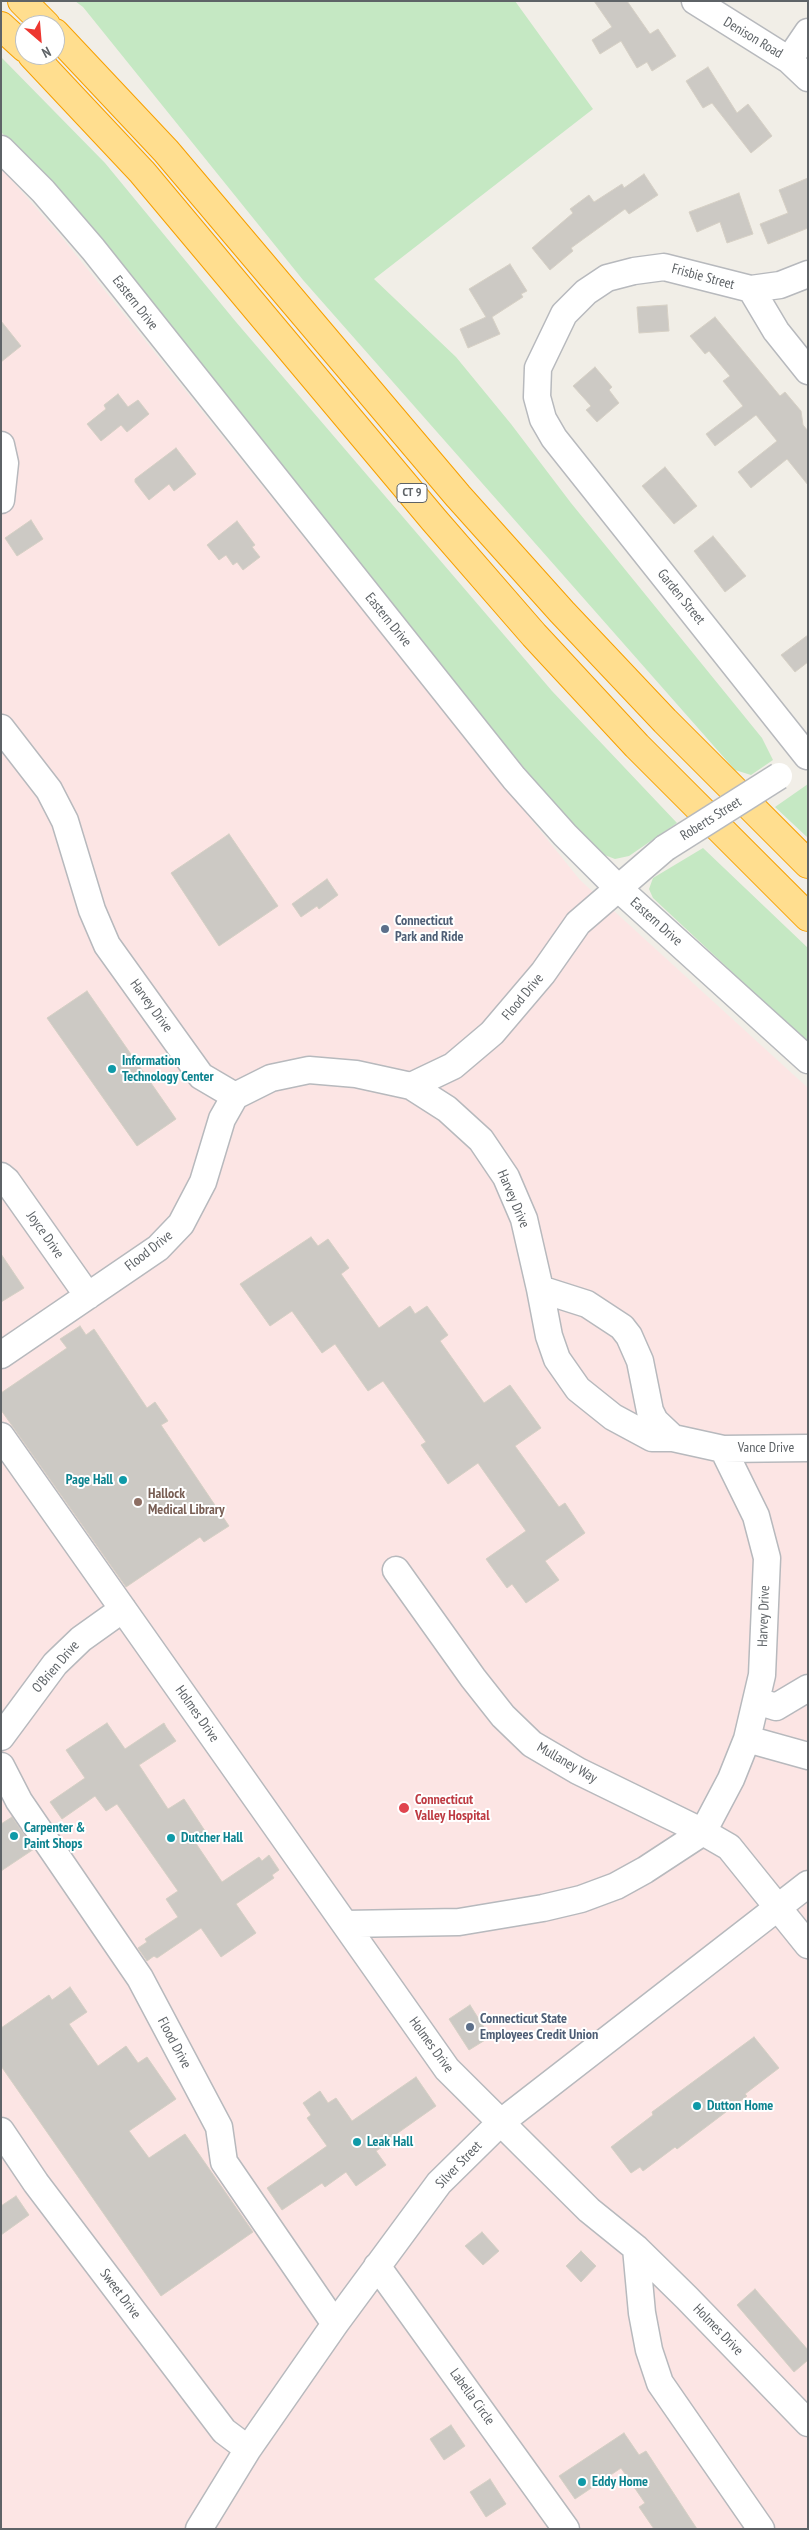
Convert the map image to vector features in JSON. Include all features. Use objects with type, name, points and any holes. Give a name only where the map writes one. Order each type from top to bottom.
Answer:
[{"type":"highway","points":[[22,1],[36,15]]},
{"type":"highway","points":[[1,26],[15,39]]},
{"type":"highway","name":"CT 9","points":[[65,44],[166,151],[458,496],[562,612],[672,728],[808,864]]},
{"type":"highway","name":"CT 9","points":[[41,65],[142,172],[440,527],[534,635],[637,746],[808,917]]},
{"type":"street","name":"Denison Road","points":[[695,1],[788,60],[808,78]]},
{"type":"street","points":[[788,60],[808,32]]},
{"type":"street","name":"Eastern Drive","points":[[1,149],[43,191],[92,249],[514,778],[565,835],[618,888],[808,1060]]},
{"type":"street","name":"Frisbie Street","points":[[554,438],[543,419],[537,397],[538,368],[564,314],[586,292],[607,278],[634,271],[664,267],[751,290],[780,285],[808,274]]},
{"type":"street","points":[[751,290],[776,331],[808,371]]},
{"type":"street","name":"Garden Street","points":[[554,438],[808,756]]},
{"type":"street","points":[[1,445],[6,463],[1,500]]},
{"type":"street","name":"Harvey Drive","points":[[1,728],[48,790],[65,822],[92,910],[107,945],[201,1076],[235,1096],[271,1078],[309,1070],[356,1074],[411,1086],[447,1109],[481,1140],[506,1177],[524,1219],[549,1336],[557,1359],[578,1389],[586,1397],[632,1428],[652,1438],[673,1438],[724,1448],[756,1516],[767,1558],[762,1675],[766,1704],[758,1741],[731,1779],[703,1832]]},
{"type":"street","name":"Roberts Street","points":[[618,888],[665,848],[808,756]]},
{"type":"street","name":"Flood Drive","points":[[411,1086],[453,1066],[492,1033],[543,973],[578,923],[618,888]]},
{"type":"street","name":"Flood Drive","points":[[1,1356],[158,1248],[181,1224],[203,1182],[222,1119],[235,1096]]},
{"type":"street","name":"Joyce Drive","points":[[1,1176],[8,1181],[88,1296]]},
{"type":"street","points":[[540,1289],[587,1304],[613,1319],[622,1327],[629,1336],[640,1361],[650,1411],[655,1421],[673,1438]]},
{"type":"street","name":"Holmes Drive","points":[[1,1436],[447,2069],[589,2210],[636,2248],[808,2423]]},
{"type":"street","name":"Vance Drive","points":[[724,1448],[808,1448]]},
{"type":"street","name":"Mullaney Way","points":[[396,1570],[491,1701],[503,1716],[532,1744],[578,1771],[730,1847],[808,1945]]},
{"type":"street","name":"O'Brien Drive","points":[[1,1737],[55,1664],[81,1639],[123,1609]]},
{"type":"street","points":[[766,1704],[808,1688]]},
{"type":"street","points":[[758,1741],[808,1756]]},
{"type":"street","name":"Flood Drive","points":[[1,1766],[19,1801],[140,1978],[219,2127],[224,2162],[335,2324]]},
{"type":"street","points":[[345,1924],[459,1922],[581,1899],[616,1886],[645,1870],[703,1832]]},
{"type":"street","name":"Silver Street","points":[[199,2529],[248,2449],[335,2324],[440,2183],[500,2123],[808,1884]]},
{"type":"street","name":"Sweet Drive","points":[[1,2131],[42,2191],[224,2431],[248,2449]]},
{"type":"street","points":[[636,2248],[642,2312],[649,2350],[660,2383],[761,2529]]},
{"type":"street","name":"Labella Circle","points":[[377,2266],[566,2529]]},
{"type":"shaded area","name":"Connecticut Valley Hospital","points":[[1,168],[60,235],[580,880],[808,1088],[808,2529],[1,2529]]},
{"type":"green space","points":[[75,1],[515,1],[593,109],[374,279],[456,357],[511,424],[571,503],[762,738],[773,760],[751,775],[735,770],[303,280],[83,7]]},
{"type":"green space","points":[[1,57],[105,163],[236,322],[552,691],[677,823],[629,856],[615,859],[602,854],[568,821],[450,678],[59,191],[1,132]]},
{"type":"green space","points":[[808,784],[808,838],[775,807]]},
{"type":"green space","points":[[703,848],[808,948],[808,1043],[653,898],[649,889],[653,878]]},
{"type":"building","points":[[594,1],[627,1],[650,34],[658,29],[676,56],[652,71],[647,62],[637,68],[621,41],[600,54],[592,40],[612,27]]},
{"type":"building","points":[[708,67],[737,113],[748,104],[772,136],[751,153],[712,103],[703,108],[686,81]]},
{"type":"building","points":[[644,174],[658,195],[629,214],[625,209],[571,248],[573,251],[550,270],[532,248],[573,213],[570,209],[589,195],[594,202],[622,184],[624,188]]},
{"type":"building","points":[[808,178],[808,228],[768,244],[760,224],[788,213],[779,190]]},
{"type":"building","points":[[739,193],[753,234],[727,243],[720,222],[697,232],[689,212]]},
{"type":"building","points":[[510,264],[527,291],[521,294],[523,297],[492,317],[500,334],[468,348],[460,329],[486,317],[469,289]]},
{"type":"building","points":[[667,305],[669,331],[639,333],[637,307]]},
{"type":"building","points":[[715,317],[780,396],[785,392],[801,411],[803,425],[808,431],[808,485],[787,459],[751,488],[738,472],[777,441],[756,415],[715,446],[706,434],[743,406],[723,381],[730,376],[709,351],[705,354],[690,336]]},
{"type":"building","points":[[1,321],[21,346],[1,362]]},
{"type":"building","points":[[595,367],[612,387],[609,390],[619,403],[597,422],[586,410],[591,406],[573,386]]},
{"type":"building","points":[[118,394],[128,407],[138,400],[149,414],[127,432],[121,425],[101,441],[87,424],[106,409],[104,405]]},
{"type":"building","points":[[176,448],[196,474],[174,491],[169,484],[149,500],[135,482],[135,479]]},
{"type":"building","points":[[665,467],[697,506],[674,524],[642,486]]},
{"type":"building","points":[[31,520],[43,539],[17,556],[5,538]]},
{"type":"building","points":[[237,521],[255,545],[252,547],[260,557],[243,570],[237,562],[233,565],[226,555],[219,560],[207,545]]},
{"type":"building","points":[[713,536],[746,576],[725,592],[694,551]]},
{"type":"building","points":[[808,635],[808,662],[795,672],[781,655]]},
{"type":"building","points":[[229,834],[278,906],[219,946],[171,873]]},
{"type":"building","points":[[327,879],[338,895],[319,909],[317,906],[301,917],[292,904]]},
{"type":"building","name":"Information Technology Center","points":[[87,991],[176,1119],[137,1146],[47,1018]]},
{"type":"building","points":[[311,1237],[318,1246],[328,1239],[349,1268],[341,1274],[379,1328],[410,1306],[415,1314],[427,1306],[448,1335],[440,1341],[484,1403],[510,1385],[541,1428],[515,1446],[559,1507],[565,1503],[585,1533],[545,1561],[559,1580],[526,1603],[512,1584],[507,1588],[486,1559],[526,1531],[478,1463],[448,1484],[421,1445],[426,1442],[383,1381],[368,1391],[335,1344],[322,1353],[292,1311],[270,1326],[240,1284]]},
{"type":"building","points":[[1,1254],[24,1288],[1,1302]]},
{"type":"building","name":"Page Hall","points":[[80,1326],[86,1335],[94,1329],[147,1408],[155,1402],[168,1421],[161,1425],[229,1526],[204,1542],[200,1537],[126,1587],[1,1410],[1,1393],[67,1348],[60,1339]]},
{"type":"building","name":"Dutcher Hall","points":[[107,1723],[125,1749],[164,1723],[176,1741],[139,1765],[168,1809],[184,1799],[207,1834],[195,1842],[222,1882],[259,1857],[262,1861],[269,1855],[279,1870],[272,1875],[274,1878],[236,1904],[256,1933],[221,1957],[201,1928],[157,1958],[154,1956],[147,1961],[138,1948],[147,1942],[145,1939],[178,1917],[166,1899],[178,1891],[117,1804],[106,1811],[95,1796],[62,1819],[50,1802],[85,1778],[66,1750]]},
{"type":"building","name":"Carpenter & Paint Shops","points":[[12,1817],[34,1849],[1,1871],[1,1824]]},
{"type":"building","points":[[70,1987],[87,2012],[69,2024],[98,2066],[126,2046],[138,2063],[147,2057],[176,2099],[129,2131],[149,2158],[185,2134],[253,2232],[161,2296],[1,2066],[1,2028],[49,1995],[52,2000]]},
{"type":"building","name":"Connecticut State Employees Credit Union","points":[[470,2005],[490,2037],[469,2050],[449,2019]]},
{"type":"building","name":"Dutton Home","points":[[754,2037],[779,2068],[745,2094],[747,2096],[677,2149],[675,2147],[643,2171],[640,2167],[631,2173],[611,2147],[653,2115],[652,2112]]},
{"type":"building","name":"Leak Hall","points":[[416,2077],[436,2106],[376,2151],[386,2165],[356,2186],[346,2172],[325,2187],[322,2183],[282,2210],[267,2188],[327,2146],[307,2118],[311,2115],[303,2103],[320,2091],[328,2103],[336,2098],[352,2121]]},
{"type":"building","points":[[16,2196],[29,2215],[1,2235],[1,2206]]},
{"type":"building","points":[[482,2232],[499,2251],[483,2265],[465,2246]]},
{"type":"building","points":[[581,2251],[596,2266],[581,2282],[566,2266]]},
{"type":"building","points":[[755,2289],[808,2350],[808,2360],[794,2372],[737,2305]]},
{"type":"building","points":[[451,2425],[465,2446],[444,2460],[430,2439]]},
{"type":"building","name":"Eddy Home","points":[[624,2433],[639,2455],[646,2451],[697,2529],[654,2529],[639,2507],[645,2503],[621,2468],[575,2499],[559,2476]]},
{"type":"building","points":[[490,2479],[506,2504],[486,2517],[470,2492]]},
{"type":"place","name":"Connecticut Park and Ride","points":[[385,929]]},
{"type":"place","name":"Information Technology Center","points":[[112,1069]]},
{"type":"place","name":"Page Hall","points":[[123,1480]]},
{"type":"place","name":"Hallock Medical Library","points":[[138,1502]]},
{"type":"place","name":"Connecticut Valley Hospital","points":[[404,1808]]},
{"type":"place","name":"Carpenter & Paint Shops","points":[[14,1836]]},
{"type":"place","name":"Dutcher Hall","points":[[171,1838]]},
{"type":"place","name":"Connecticut State Employees Credit Union","points":[[470,2027]]},
{"type":"place","name":"Dutton Home","points":[[697,2106]]},
{"type":"place","name":"Leak Hall","points":[[357,2142]]},
{"type":"place","name":"Eddy Home","points":[[582,2482]]}]
